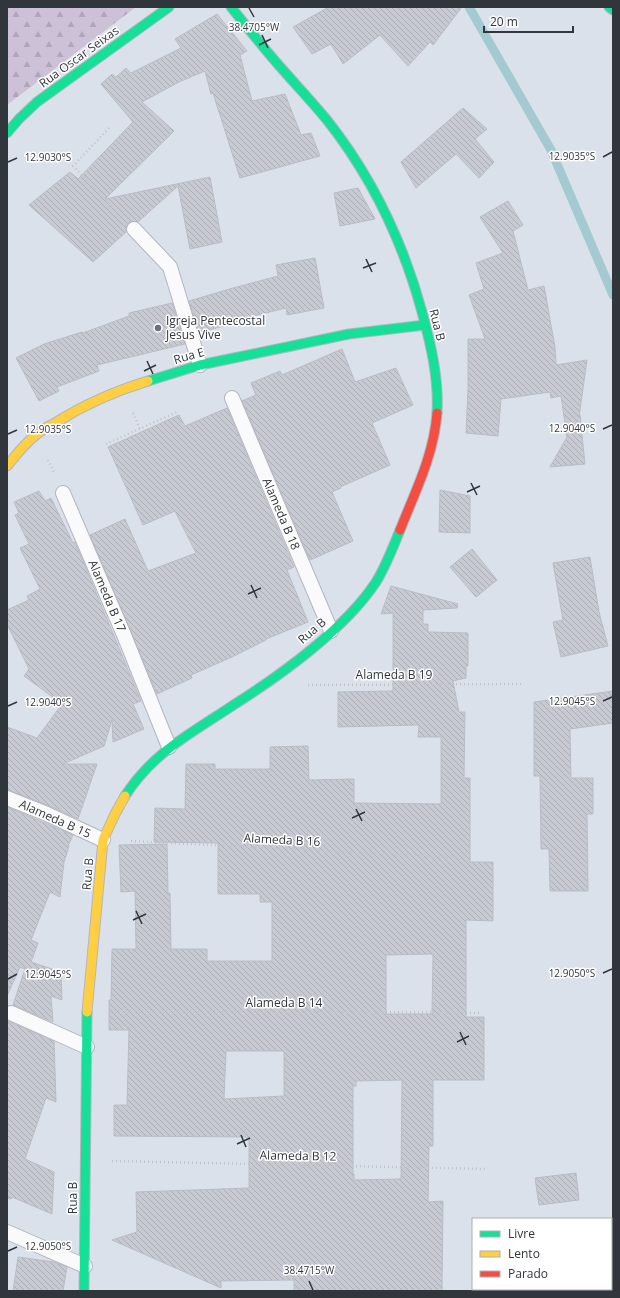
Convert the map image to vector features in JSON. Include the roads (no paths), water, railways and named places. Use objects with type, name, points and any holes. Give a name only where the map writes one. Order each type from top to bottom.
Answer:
[{"type":"street","name":"Rua Oscar Seixas","points":[[7,133],[37,102],[169,7]]},
{"type":"street","name":"Rua B","points":[[84,1291],[87,1010],[103,840],[111,818],[124,796],[137,779],[169,747],[264,685],[290,666],[331,631],[361,602],[386,563],[422,476],[436,424],[437,398],[434,365],[425,325],[409,268],[390,222],[370,184],[327,120],[276,62],[231,7]]},
{"type":"street","points":[[609,7],[613,10]]},
{"type":"street","name":"Rua E","points":[[7,466],[20,450],[37,434],[93,401],[126,388],[200,365],[348,334],[425,325]]},
{"type":"street","points":[[85,1266],[93,1278]]},
{"type":"lane","points":[[134,229],[170,267],[200,365]]},
{"type":"lane","name":"Alameda B 18","points":[[232,398],[331,631]]},
{"type":"lane","name":"Alameda B 17","points":[[63,493],[124,635],[169,747]]},
{"type":"lane","name":"Alameda B 15","points":[[7,798],[47,814],[103,840]]},
{"type":"lane","points":[[11,1013],[87,1047]]},
{"type":"lane","points":[[7,1232],[85,1266]]},
{"type":"waterway","points":[[469,7],[551,150],[613,295]]},
{"type":"place","name":"Igreja Pentecostal Jesus Vive","points":[[158,328]]}]
